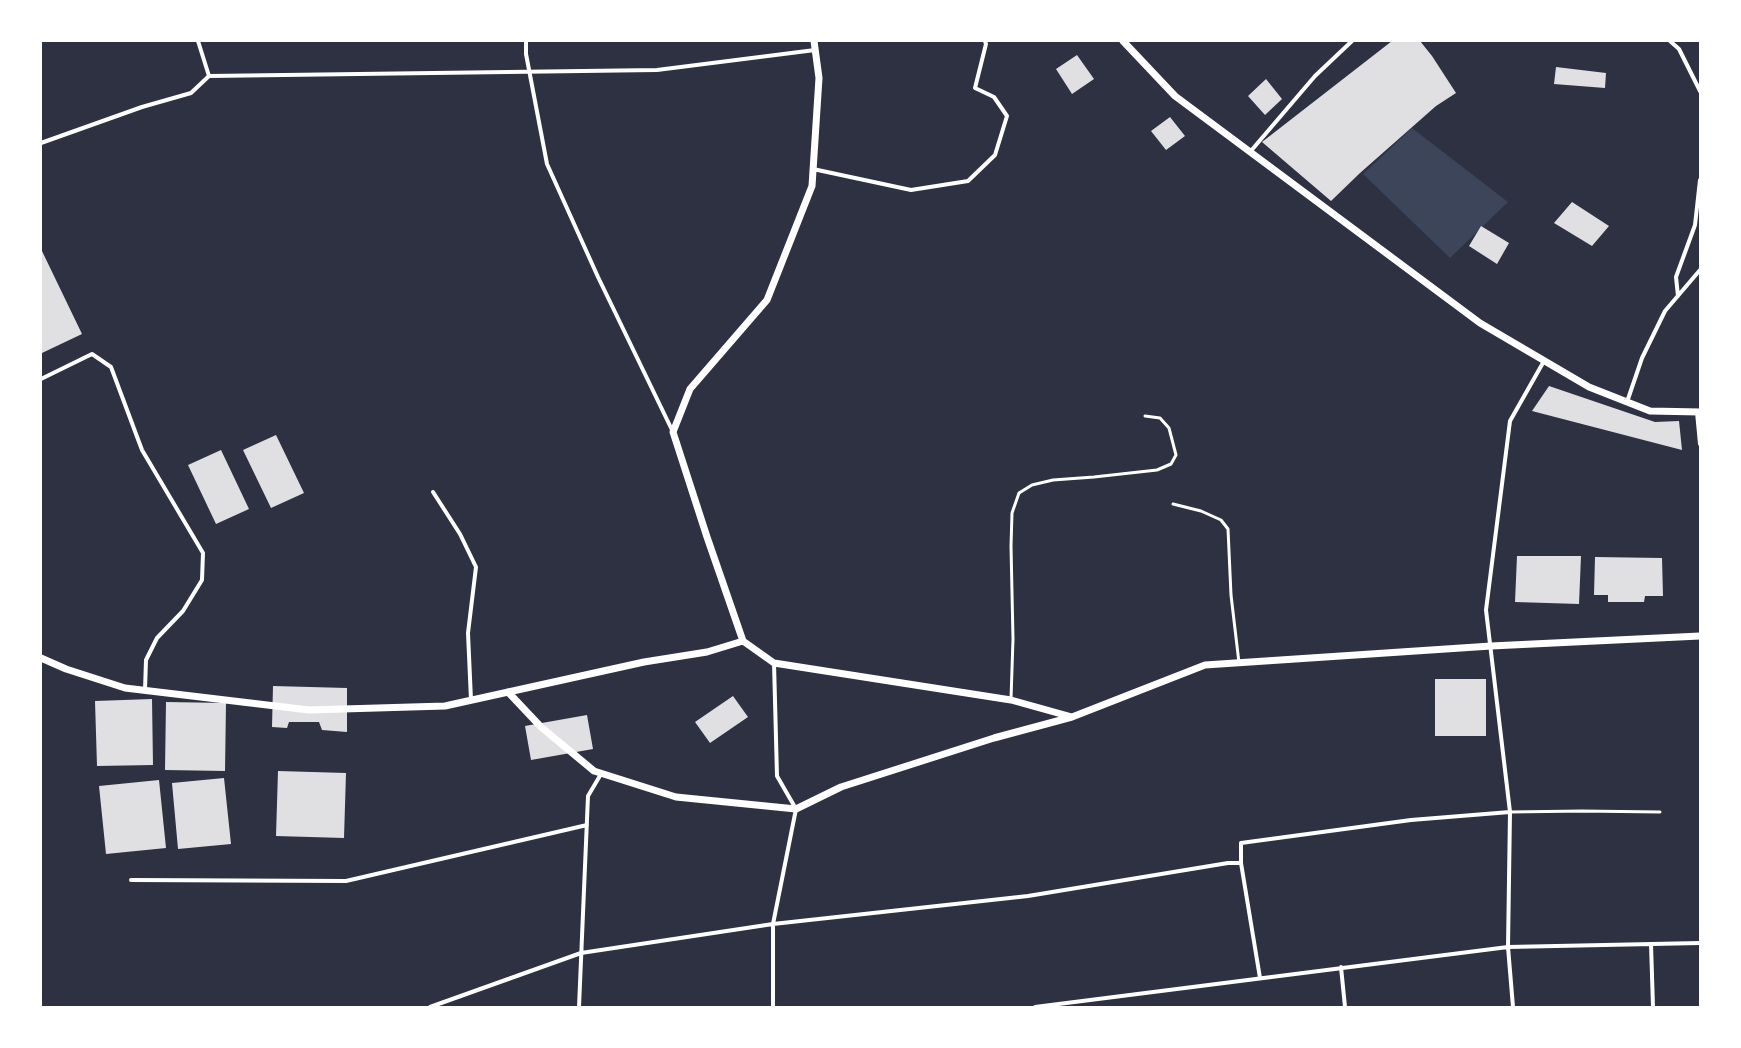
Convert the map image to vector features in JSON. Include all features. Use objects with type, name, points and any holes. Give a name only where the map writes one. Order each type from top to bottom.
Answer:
[{"type":"street","points":[[198,41],[210,76]]},
{"type":"street","points":[[526,41],[529,72],[547,164],[598,277],[673,432],[743,641],[774,663],[1011,700],[1072,717]]},
{"type":"street","points":[[673,432],[690,389],[766,300],[812,186],[819,78],[814,41]]},
{"type":"street","points":[[813,169],[911,190],[968,181],[995,155],[1007,116],[994,97],[975,88],[986,44],[985,41]]},
{"type":"street","points":[[1123,41],[1175,96],[1480,323],[1589,387],[1650,411],[1698,412],[1700,444]]},
{"type":"street","points":[[1250,152],[1315,76],[1352,41]]},
{"type":"street","points":[[1670,41],[1679,49],[1700,91]]},
{"type":"street","points":[[41,143],[142,107],[191,93],[210,76],[657,70],[815,50]]},
{"type":"street","points":[[1678,296],[1676,277],[1695,225],[1700,180]]},
{"type":"street","points":[[1626,402],[1642,358],[1665,311],[1700,270]]},
{"type":"street","points":[[41,379],[92,354],[111,367],[142,450],[203,553],[202,580],[183,611],[156,638],[146,660],[145,690]]},
{"type":"street","points":[[1513,1007],[1508,947],[1510,812],[1486,610],[1510,421],[1544,361]]},
{"type":"street","points":[[433,492],[460,534],[476,567],[468,633],[470,700]]},
{"type":"street","points":[[508,692],[541,727],[594,771],[601,774],[676,797],[796,809],[841,787],[994,738],[1072,717],[1205,665],[1491,646],[1700,636]]},
{"type":"street","points":[[41,658],[66,669],[125,688],[308,710],[445,706],[644,662],[707,652],[743,641]]},
{"type":"street","points":[[773,1007],[773,924],[796,809],[777,776],[774,663]]},
{"type":"street","points":[[579,1007],[588,796],[601,774]]},
{"type":"street","points":[[1260,978],[1241,863],[1241,843],[1411,820],[1510,812]]},
{"type":"street","points":[[131,880],[346,882],[587,825]]},
{"type":"street","points":[[430,1007],[581,953],[773,924],[1028,896],[1228,863],[1241,863]]},
{"type":"street","points":[[1035,1007],[1508,947],[1700,943]]},
{"type":"street","points":[[1651,944],[1653,1007]]},
{"type":"street","points":[[1341,967],[1345,1007]]},
{"type":"lane","points":[[1011,700],[1013,639],[1011,546],[1012,513],[1019,493],[1032,485],[1053,480],[1157,470],[1171,464],[1176,455],[1169,428],[1160,418],[1145,416]]},
{"type":"lane","points":[[1173,504],[1201,511],[1221,520],[1228,529],[1231,595],[1239,663]]},
{"type":"lane","points":[[1510,812],[1660,812]]},
{"type":"shaded area","points":[[1412,128],[1508,202],[1450,258],[1363,174]]},
{"type":"building","points":[[1392,41],[1420,41],[1432,56],[1456,93],[1436,106],[1360,173],[1331,201],[1262,142]]},
{"type":"building","points":[[1077,55],[1094,79],[1072,94],[1056,69]]},
{"type":"building","points":[[1556,67],[1606,73],[1605,88],[1554,84]]},
{"type":"building","points":[[1266,79],[1282,99],[1265,115],[1248,96]]},
{"type":"building","points":[[1170,117],[1185,136],[1166,150],[1151,131]]},
{"type":"building","points":[[1572,202],[1609,226],[1592,246],[1554,223]]},
{"type":"building","points":[[1481,226],[1509,243],[1497,264],[1469,246]]},
{"type":"building","points":[[41,249],[82,334],[42,353],[41,350]]},
{"type":"building","points":[[1549,386],[1655,422],[1679,421],[1682,450],[1532,411]]},
{"type":"building","points":[[276,435],[304,493],[271,508],[243,450]]},
{"type":"building","points":[[221,450],[249,509],[216,524],[188,465]]},
{"type":"building","points":[[1517,556],[1581,556],[1579,604],[1515,602]]},
{"type":"building","points":[[1595,557],[1662,558],[1663,596],[1645,596],[1644,602],[1608,602],[1608,595],[1594,595]]},
{"type":"building","points":[[1435,679],[1486,679],[1486,736],[1435,736]]},
{"type":"building","points":[[273,686],[347,688],[347,732],[322,730],[319,722],[289,722],[287,728],[272,727]]},
{"type":"building","points":[[733,696],[748,717],[710,743],[695,722]]},
{"type":"building","points":[[152,699],[153,765],[97,766],[95,701]]},
{"type":"building","points":[[166,702],[226,703],[225,771],[165,770]]},
{"type":"building","points":[[587,715],[593,749],[531,760],[525,726]]},
{"type":"building","points":[[278,771],[346,773],[344,838],[276,836]]},
{"type":"building","points":[[224,778],[231,844],[178,849],[172,783]]},
{"type":"building","points":[[159,780],[166,848],[106,854],[99,786]]}]
